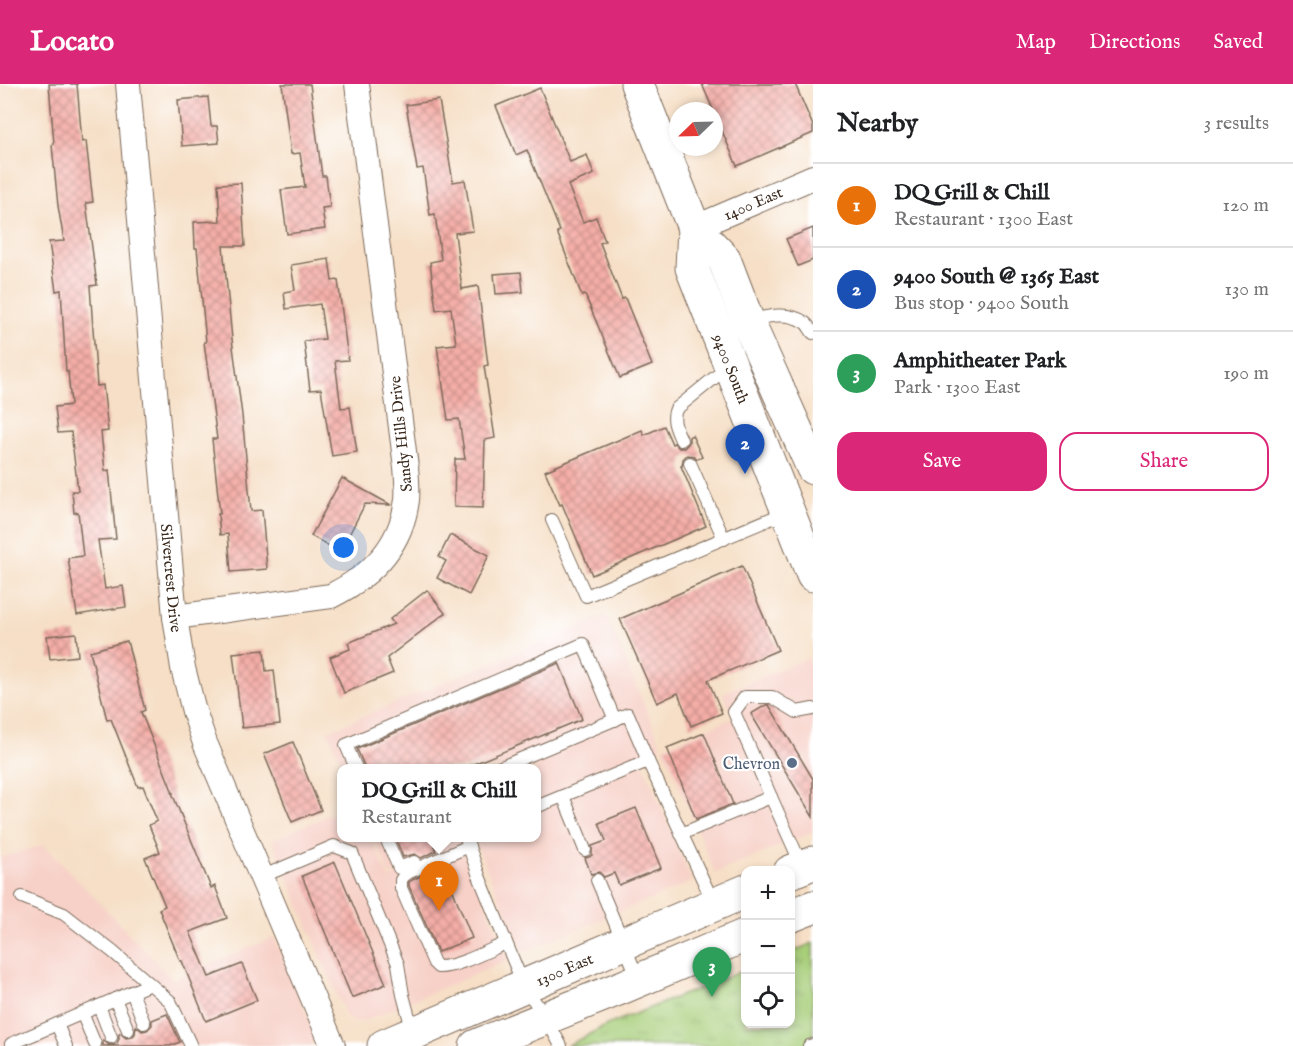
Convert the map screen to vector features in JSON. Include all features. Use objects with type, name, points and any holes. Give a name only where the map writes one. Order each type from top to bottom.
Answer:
[{"type":"main road","name":"9400 South","points":[[637,84],[694,228],[724,259],[748,322],[803,434],[813,468]]},
{"type":"main road","name":"9400 South","points":[[694,228],[692,268],[813,575]]},
{"type":"main road","name":"1300 East","points":[[384,1046],[741,893]]},
{"type":"main road","points":[[795,914],[813,907]]},
{"type":"main road","points":[[476,1046],[553,1032],[639,980],[741,936]]},
{"type":"street","name":"Silvercrest Drive","points":[[128,84],[175,617],[183,669],[194,711],[218,774],[333,1046]]},
{"type":"street","name":"Sandy Hills Drive","points":[[175,617],[331,596],[351,586],[370,571],[389,550],[400,529],[407,500],[406,467],[357,84]]},
{"type":"street","name":"1400 East","points":[[694,228],[813,177]]},
{"type":"lane","points":[[748,322],[773,315],[797,318],[806,322],[813,333]]},
{"type":"lane","points":[[681,440],[674,421],[676,409],[730,365]]},
{"type":"lane","points":[[690,462],[724,539]]},
{"type":"lane","points":[[552,520],[586,596],[787,512]]},
{"type":"lane","points":[[354,764],[346,745],[583,644],[615,720]]},
{"type":"lane","points":[[802,867],[734,712],[745,697],[772,697],[797,712],[813,709]]},
{"type":"lane","points":[[509,764],[628,714],[715,905]]},
{"type":"lane","points":[[541,805],[648,761]]},
{"type":"lane","points":[[563,796],[585,850]]},
{"type":"lane","points":[[681,834],[771,797]]},
{"type":"lane","points":[[388,842],[399,868],[464,842]]},
{"type":"lane","points":[[465,842],[405,874],[401,879],[401,888],[434,963],[438,967],[444,968],[456,964],[506,943]]},
{"type":"lane","points":[[467,842],[524,986],[553,1032]]},
{"type":"lane","points":[[261,877],[334,846],[352,853],[398,964],[403,995],[414,1033]]},
{"type":"lane","points":[[597,880],[639,980]]},
{"type":"lane","points":[[22,897],[63,914],[114,952],[170,1001],[191,1046]]},
{"type":"lane","points":[[12,1046],[11,1044],[150,984]]},
{"type":"lane","points":[[132,992],[144,1023]]},
{"type":"lane","points":[[115,999],[128,1030]]},
{"type":"lane","points":[[99,1006],[111,1037]]},
{"type":"lane","points":[[82,1013],[94,1044]]},
{"type":"lane","points":[[57,1024],[66,1046]]},
{"type":"lane","points":[[36,1033],[41,1046]]},
{"type":"shaded area","points":[[606,615],[662,747],[640,756],[692,882],[522,952],[475,842],[541,842],[541,764],[342,764],[328,731]]},
{"type":"shaded area","points":[[808,658],[813,669],[813,832],[715,873],[663,747],[733,718],[723,693]]},
{"type":"shaded area","points":[[337,812],[337,842],[373,842],[389,878],[461,847],[509,960],[364,1021],[352,1022],[346,1016],[272,840]]},
{"type":"shaded area","points":[[376,842],[467,842],[390,875]]},
{"type":"shaded area","points":[[44,845],[173,980],[274,937],[313,1030],[314,1038],[311,1046],[0,1046],[0,858]]},
{"type":"green space","points":[[813,943],[813,1046],[567,1046],[607,1025],[741,972],[741,1028],[795,1028],[795,950]]},
{"type":"building","points":[[49,84],[77,84],[82,142],[86,141],[93,202],[86,203],[97,285],[90,286],[97,386],[103,385],[108,431],[101,432],[105,471],[109,470],[116,539],[98,540],[105,589],[123,586],[126,607],[77,615],[68,558],[83,556],[78,512],[74,513],[72,491],[78,491],[71,432],[58,433],[55,407],[71,405],[68,371],[66,371],[61,290],[56,291],[49,242],[64,241],[52,145],[54,144]]},
{"type":"building","points":[[282,84],[310,84],[322,176],[326,176],[330,207],[322,208],[325,229],[287,234],[281,190],[305,187],[300,153],[291,154]]},
{"type":"building","points":[[702,84],[795,84],[813,126],[813,133],[737,166],[723,133],[723,102],[710,102]]},
{"type":"building","points":[[540,88],[570,162],[587,155],[594,174],[568,185],[583,222],[596,217],[605,241],[600,243],[652,365],[620,378],[585,295],[582,296],[557,232],[560,231],[527,150],[516,155],[496,106]]},
{"type":"building","points":[[208,97],[211,126],[217,126],[219,143],[182,146],[178,100]]},
{"type":"building","points":[[439,100],[453,182],[465,180],[473,231],[455,233],[462,289],[478,286],[488,365],[484,366],[495,438],[485,440],[483,508],[454,507],[455,459],[465,459],[459,419],[448,420],[437,346],[456,344],[451,308],[436,310],[430,262],[441,260],[435,214],[430,215],[423,168],[417,169],[406,105]]},
{"type":"building","points":[[241,183],[245,246],[223,246],[251,511],[262,510],[267,569],[231,572],[228,534],[220,535],[212,439],[217,439],[204,342],[206,342],[194,222],[220,221],[218,184]]},
{"type":"building","points":[[813,228],[813,260],[798,266],[786,239]]},
{"type":"building","points":[[329,259],[332,281],[338,280],[348,360],[335,361],[341,408],[350,407],[357,452],[332,456],[321,389],[310,390],[304,341],[325,339],[320,304],[286,309],[284,292],[295,290],[291,265]]},
{"type":"building","points":[[521,272],[523,292],[496,294],[494,274]]},
{"type":"building","points":[[664,426],[672,444],[674,443],[679,448],[687,445],[692,435],[702,457],[697,459],[687,455],[681,466],[706,526],[592,575],[562,504],[560,505],[545,471],[642,430],[644,435]]},
{"type":"building","points":[[342,478],[391,505],[365,504],[340,552],[311,536]]},
{"type":"building","points":[[450,535],[489,555],[469,595],[437,578],[446,561],[439,557]]},
{"type":"building","points":[[742,566],[778,650],[708,680],[722,713],[691,726],[678,693],[657,703],[620,619]]},
{"type":"building","points":[[427,590],[445,613],[387,658],[393,673],[344,693],[330,657],[350,649],[348,643],[394,624],[390,619]]},
{"type":"building","points":[[76,633],[78,656],[50,659],[47,636]]},
{"type":"building","points":[[127,641],[145,710],[141,712],[211,888],[215,886],[227,918],[190,932],[209,977],[242,964],[257,1000],[206,1021],[159,909],[165,906],[145,858],[160,852],[149,825],[157,821],[143,786],[138,787],[111,719],[107,720],[90,651]]},
{"type":"building","points":[[264,650],[266,671],[274,670],[280,724],[242,728],[233,653]]},
{"type":"building","points":[[559,663],[582,719],[474,764],[363,764],[357,749]]},
{"type":"building","points":[[769,705],[813,779],[813,817],[751,714]]},
{"type":"building","points":[[704,733],[733,804],[696,819],[667,748]]},
{"type":"building","points":[[293,742],[321,810],[292,822],[264,754]]},
{"type":"building","points":[[636,808],[661,868],[619,885],[614,873],[604,877],[599,872],[591,874],[585,858],[592,855],[592,846],[606,841],[599,823]]},
{"type":"building","points":[[397,842],[433,842],[436,851],[421,858],[415,854],[403,857]]},
{"type":"building","points":[[335,862],[386,984],[352,998],[302,876]]},
{"type":"building","points":[[443,866],[472,938],[438,952],[409,882]]},
{"type":"building","points":[[167,1014],[180,1042],[170,1046],[103,1046],[103,1040],[109,1045],[117,1043],[120,1033],[126,1038],[132,1037],[136,1026],[142,1031],[147,1030],[152,1025],[152,1020]]},
{"type":"place","name":"9400 South @ 1365 East","points":[[745,474]]},
{"type":"place","name":"Chevron","points":[[792,763]]},
{"type":"place","name":"DQ Grill & Chill","points":[[439,911]]},
{"type":"place","name":"Amphitheater Park","points":[[712,997]]}]
